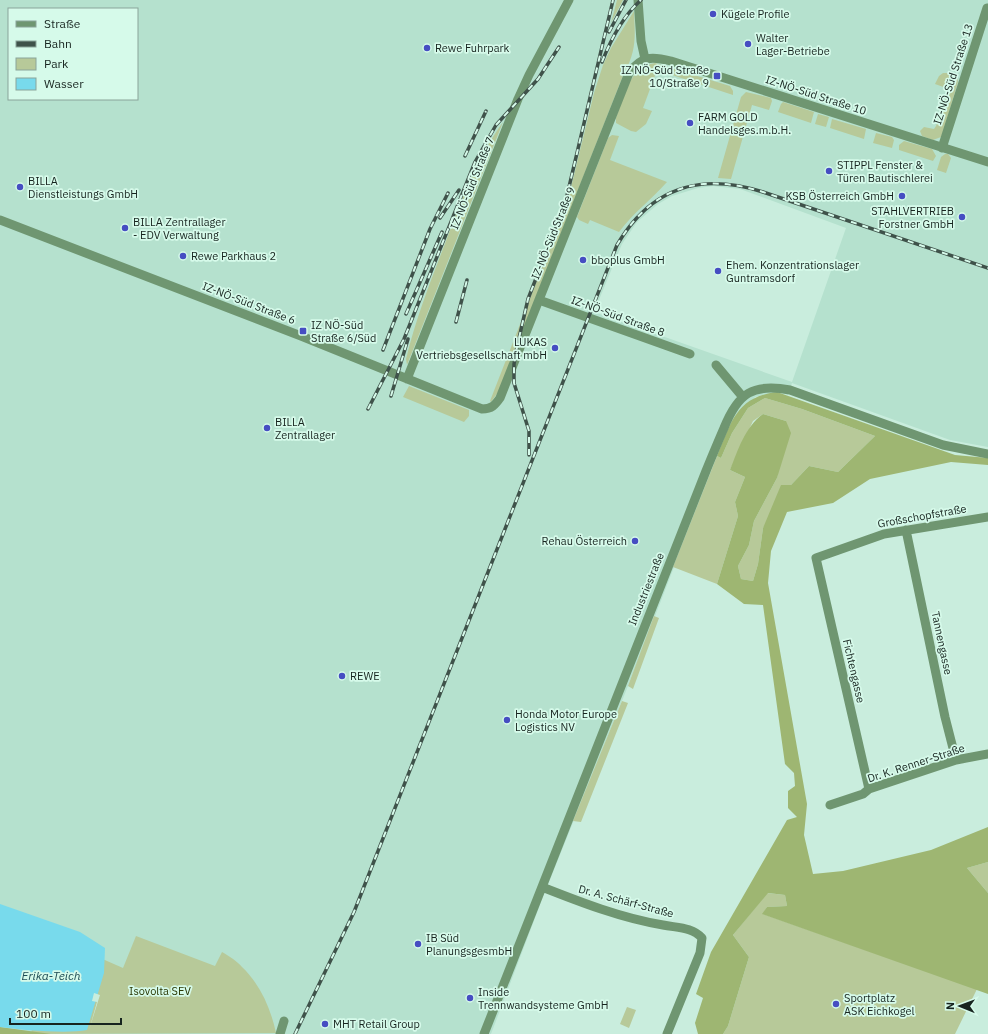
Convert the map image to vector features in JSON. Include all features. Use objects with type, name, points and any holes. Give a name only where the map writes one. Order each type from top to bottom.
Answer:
[{"type":"street","name":"IZ-NÖ-Süd Straße 7","points":[[407,379],[518,99],[529,75],[569,0]]},
{"type":"street","points":[[638,0],[641,41],[645,58]]},
{"type":"street","name":"IZ-NÖ-Süd Straße 13","points":[[942,148],[987,8]]},
{"type":"street","name":"IZ-NÖ-Süd Straße 9","points":[[490,409],[500,398],[629,73],[636,64],[645,58]]},
{"type":"street","name":"IZ-NÖ-Süd Straße 10","points":[[645,58],[658,58],[671,61],[988,162]]},
{"type":"street","name":"IZ-NÖ-Süd Straße 6","points":[[0,220],[301,336],[482,409],[490,409]]},
{"type":"street","name":"IZ-NÖ-Süd Straße 8","points":[[539,300],[690,354]]},
{"type":"street","points":[[716,365],[742,396],[756,389],[772,387],[790,390],[943,445],[988,454]]},
{"type":"street","name":"Industriestraße","points":[[484,1034],[706,471],[732,409],[742,396]]},
{"type":"street","name":"Großschopfstraße","points":[[816,558],[884,534],[988,517]]},
{"type":"street","name":"Tannengasse","points":[[906,530],[945,717],[956,760]]},
{"type":"street","name":"Fichtengasse","points":[[816,558],[869,789]]},
{"type":"street","name":"Dr. K. Renner-Straße","points":[[830,805],[863,794],[869,789],[956,760],[988,754]]},
{"type":"street","name":"Dr. A. Schärf-Straße","points":[[542,887],[577,901],[618,914],[659,924],[695,930],[702,938],[700,953],[667,1034]]},
{"type":"street","points":[[280,1034],[284,1021]]},
{"type":"shaded area","points":[[0,0],[988,0],[988,447],[950,440],[792,383],[788,395],[777,392],[755,397],[717,456],[628,686],[543,897],[491,1034],[0,1034]],"holes":[[[713,186],[740,189],[846,228],[792,382],[594,312],[622,244],[637,222],[658,204],[672,196],[698,188]]]},
{"type":"green space","points":[[617,0],[623,0],[611,23]]},
{"type":"green space","points":[[634,11],[635,35],[631,57],[499,391],[491,402],[490,401],[567,204],[594,93],[603,65],[611,48]]},
{"type":"green space","points":[[655,63],[730,86],[733,91],[733,95],[657,70],[643,108],[652,111],[646,124],[636,132],[631,131],[616,123],[616,118],[625,92],[633,76],[639,70]]},
{"type":"green space","points":[[943,73],[957,76],[958,82],[941,137],[933,140],[922,136],[920,131],[924,127],[934,129],[936,126],[949,89],[935,84],[939,76]]},
{"type":"green space","points":[[746,92],[771,98],[772,101],[769,110],[752,105],[731,179],[718,178],[741,97]]},
{"type":"green space","points":[[783,102],[814,112],[811,123],[778,112]]},
{"type":"green space","points":[[818,114],[829,117],[826,127],[815,124]]},
{"type":"green space","points":[[832,119],[866,129],[864,139],[830,128]]},
{"type":"green space","points":[[503,122],[407,365],[406,359],[419,314],[458,210],[485,150]]},
{"type":"green space","points":[[876,133],[892,137],[894,140],[892,148],[873,143]]},
{"type":"green space","points":[[612,135],[619,136],[610,160],[667,182],[619,232],[590,220],[588,224],[579,220],[577,217],[608,138]]},
{"type":"green space","points":[[904,141],[932,149],[936,156],[933,161],[899,150],[899,145]]},
{"type":"green space","points":[[948,154],[951,158],[946,173],[937,170],[941,157]]},
{"type":"green space","points":[[409,386],[469,410],[469,416],[464,422],[403,397]]},
{"type":"green space","points":[[777,392],[955,455],[988,458],[988,465],[951,462],[870,479],[833,503],[787,512],[771,551],[768,583],[807,804],[804,835],[813,874],[843,871],[931,850],[988,827],[988,862],[967,868],[988,893],[988,994],[762,914],[767,907],[787,906],[785,895],[768,893],[733,935],[749,957],[728,1026],[723,1034],[698,1034],[695,1023],[703,998],[696,994],[711,952],[787,820],[797,817],[788,808],[788,791],[795,786],[794,773],[785,764],[763,605],[744,604],[717,584],[738,516],[735,502],[745,477],[730,470],[743,439],[751,425],[757,419],[763,414],[786,421],[791,433],[777,478],[754,521],[749,545],[738,566],[741,579],[753,581],[758,564],[763,528],[781,485],[791,485],[809,466],[838,472],[875,436],[802,409],[765,398],[748,408],[732,433],[721,458],[717,456],[731,423],[744,406],[752,399]]},
{"type":"green space","points":[[765,398],[802,409],[875,436],[838,472],[809,466],[791,485],[763,528],[758,564],[753,581],[741,579],[738,566],[749,545],[754,521],[777,478],[786,421],[763,414],[753,421],[730,470],[745,477],[735,502],[738,516],[717,584],[673,567],[717,456],[721,458],[732,433],[748,408]]},
{"type":"green space","points":[[654,616],[659,618],[633,689],[628,686]]},
{"type":"green space","points":[[622,701],[628,703],[581,822],[573,821]]},
{"type":"green space","points":[[988,862],[988,893],[967,868]]},
{"type":"green space","points":[[767,893],[785,895],[787,906],[767,907],[763,914],[977,989],[955,1034],[723,1034],[728,1026],[749,957],[733,935]]},
{"type":"green space","name":"Isovolta SEV","points":[[50,936],[123,968],[136,936],[215,966],[222,952],[238,963],[254,981],[268,1006],[276,1033],[31,1034]]},
{"type":"green space","points":[[627,1007],[636,1010],[629,1028],[620,1024]]},
{"type":"green space","points":[[0,1027],[51,1034],[0,1034]]},
{"type":"water","name":"Erika-Teich","points":[[0,904],[80,932],[105,948],[104,973],[87,1030],[56,1032],[0,1027]]},
{"type":"pier","points":[[94,993],[100,995],[89,1030],[97,1002],[92,1001]]},
{"type":"railway","points":[[529,455],[529,431],[514,383],[514,364],[517,347],[528,299],[565,204],[613,0]]},
{"type":"railway","points":[[609,32],[626,0]]},
{"type":"railway","points":[[602,62],[618,28],[641,0]]},
{"type":"railway","points":[[368,409],[404,339],[475,162],[496,125],[538,79],[559,47]]},
{"type":"railway","points":[[465,156],[486,111]]},
{"type":"railway","points":[[295,1034],[354,912],[617,245],[630,225],[645,209],[662,197],[679,189],[698,185],[718,184],[740,186],[763,192],[988,268]]},
{"type":"railway","points":[[440,218],[459,190]]},
{"type":"railway","points":[[383,350],[430,229],[448,193]]},
{"type":"railway","points":[[406,314],[442,232]]},
{"type":"railway","points":[[456,322],[467,280]]},
{"type":"railway","points":[[391,396],[408,339]]},
{"type":"place","name":"Kügele Profile","points":[[713,14]]},
{"type":"place","name":"Walter Lager-Betriebe","points":[[748,44]]},
{"type":"place","name":"Rewe Fuhrpark","points":[[427,48]]},
{"type":"place","name":"IZ NÖ-Süd Straße 10/Straße 9","points":[[717,76]]},
{"type":"place","name":"FARM GOLD Handelsges.m.b.H.","points":[[690,123]]},
{"type":"place","name":"STIPPL Fenster & Türen Bautischlerei","points":[[829,171]]},
{"type":"place","name":"BILLA Dienstleistungs GmbH","points":[[20,187]]},
{"type":"place","name":"KSB Österreich GmbH","points":[[902,196]]},
{"type":"place","name":"STAHLVERTRIEB Forstner GmbH","points":[[962,217]]},
{"type":"place","name":"BILLA Zentrallager - EDV Verwaltung","points":[[125,228]]},
{"type":"place","name":"Rewe Parkhaus 2","points":[[183,256]]},
{"type":"place","name":"bboplus GmbH","points":[[583,260]]},
{"type":"place","name":"Ehem. Konzentrationslager Guntramsdorf","points":[[718,271]]},
{"type":"place","name":"IZ NÖ-Süd Straße 6/Süd","points":[[303,331]]},
{"type":"place","name":"LUKAS Vertriebsgesellschaft mbH","points":[[555,348]]},
{"type":"place","name":"BILLA Zentrallager","points":[[267,428]]},
{"type":"place","name":"Rehau Österreich","points":[[635,541]]},
{"type":"place","name":"REWE","points":[[342,676]]},
{"type":"place","name":"Honda Motor Europe Logistics NV","points":[[507,720]]},
{"type":"place","name":"IB Süd PlanungsgesmbH","points":[[418,944]]},
{"type":"place","name":"Inside Trennwandsysteme GmbH","points":[[470,998]]},
{"type":"place","name":"Sportplatz ASK Eichkogel","points":[[836,1004]]},
{"type":"place","name":"MHT Retail Group","points":[[325,1024]]}]
